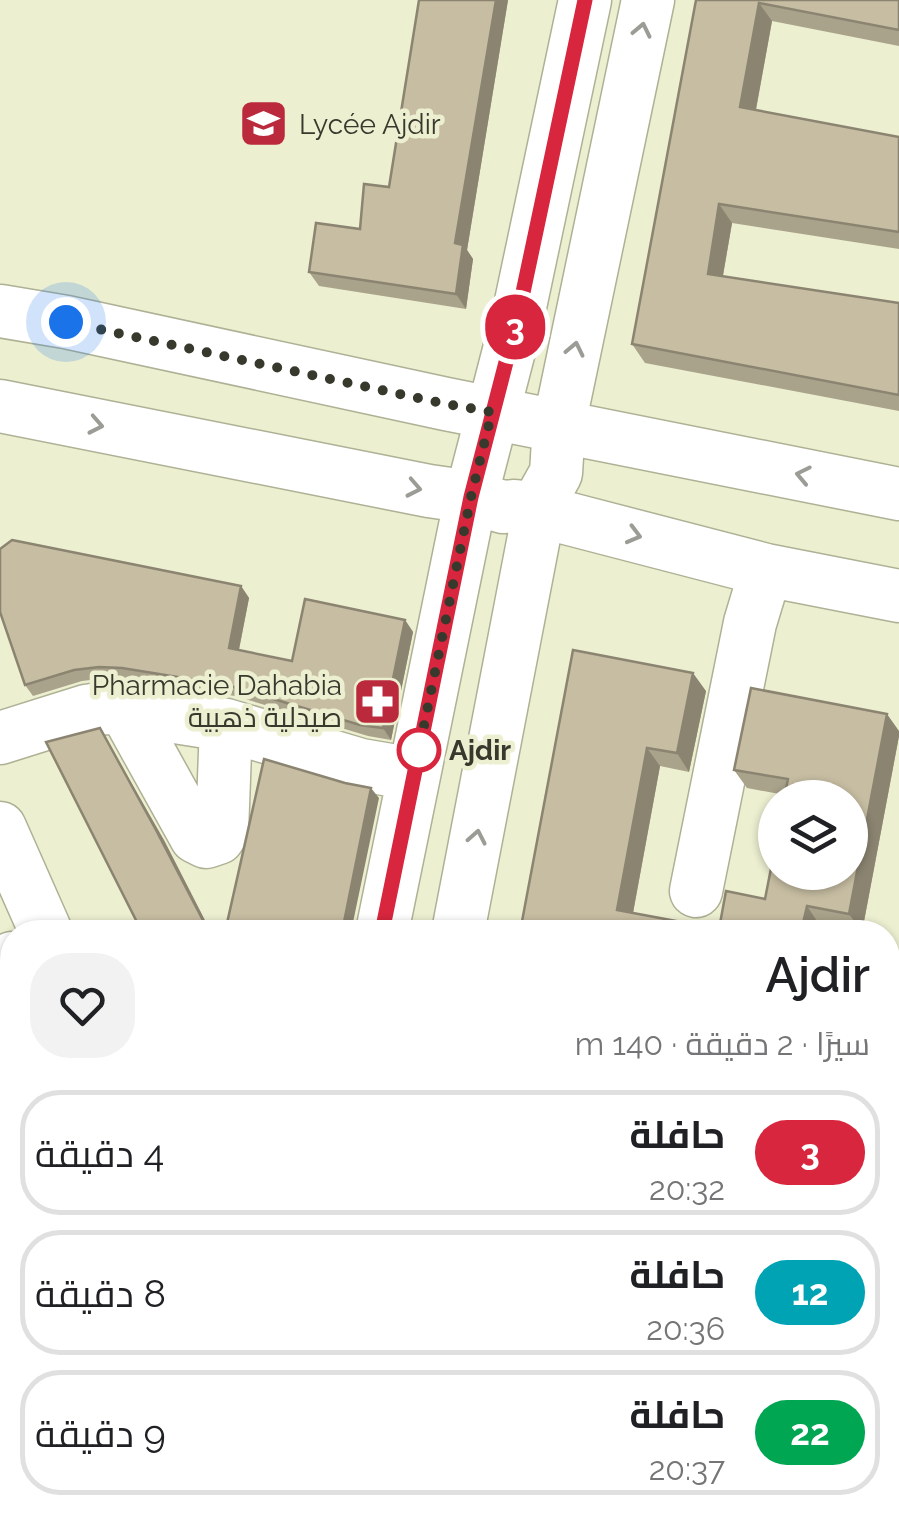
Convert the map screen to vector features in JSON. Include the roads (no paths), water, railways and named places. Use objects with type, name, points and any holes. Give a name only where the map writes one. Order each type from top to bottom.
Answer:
[{"type":"street","points":[[384,920],[471,497],[518,316],[585,0]]},
{"type":"street","points":[[460,920],[539,511],[556,473],[559,426],[648,0]]},
{"type":"street","points":[[0,311],[899,494]]},
{"type":"street","points":[[0,406],[471,497],[503,508],[539,511],[766,570],[899,596]]},
{"type":"street","points":[[696,891],[750,623],[766,570]]},
{"type":"street","points":[[0,738],[86,712],[125,709],[226,726],[361,765],[414,774]]},
{"type":"street","points":[[125,709],[196,837],[206,842],[222,832],[226,726]]},
{"type":"street","points":[[0,828],[41,920]]},
{"type":"place","name":"Lycée Ajdir","points":[[264,124]]},
{"type":"place","name":"Pharmacie Dahabia صيدلية ذهبية","points":[[377,701]]},
{"type":"place","name":"Ajdir","points":[[419,750]]}]
